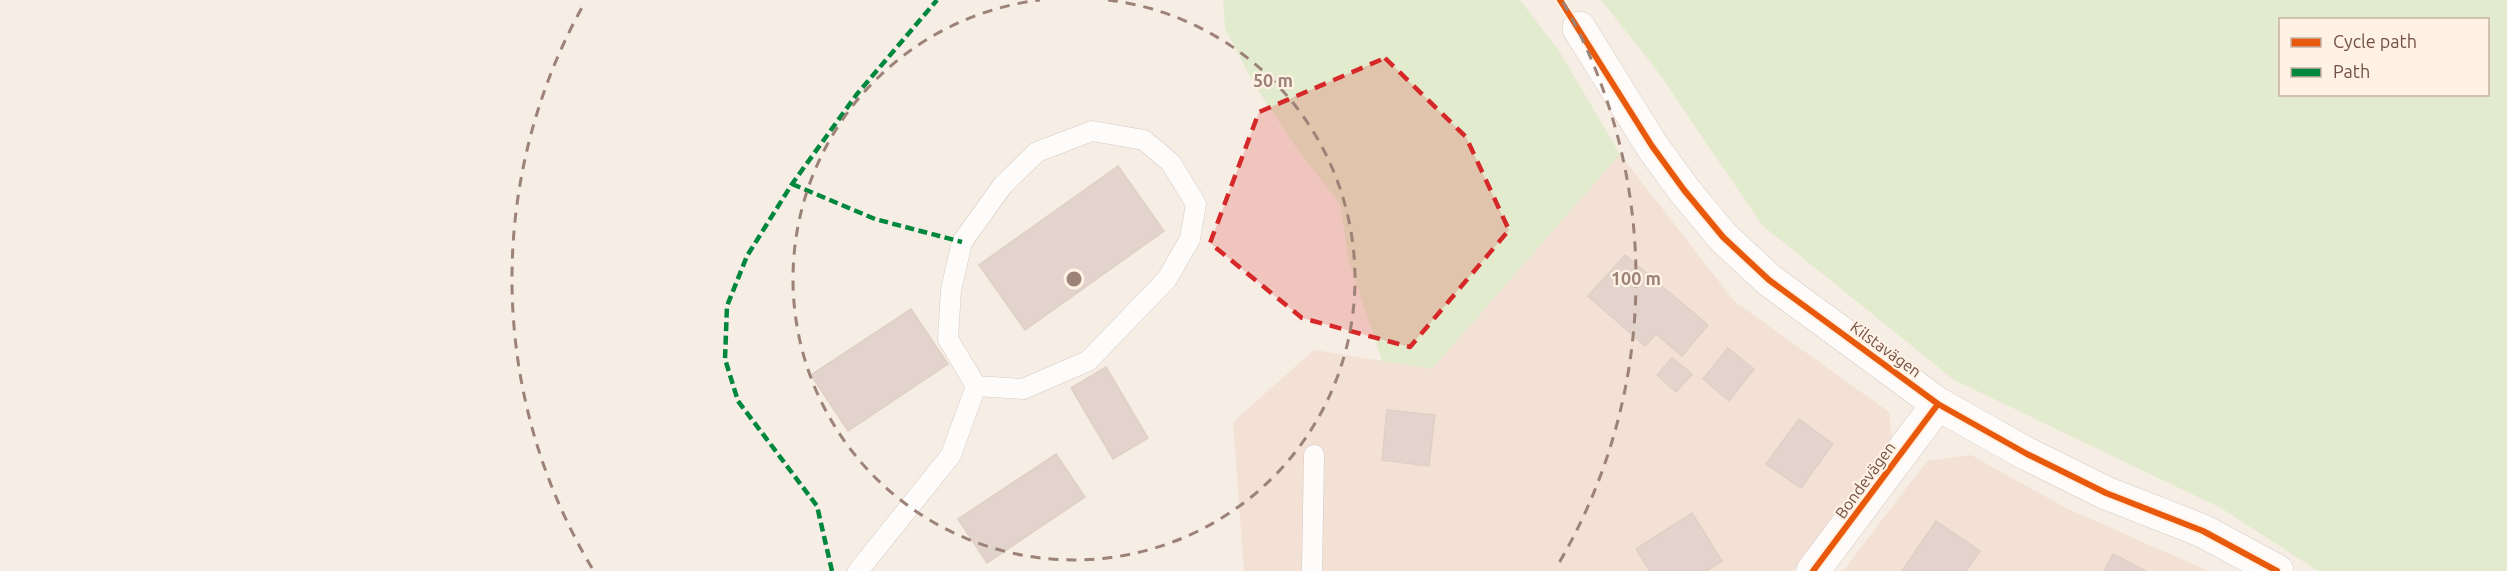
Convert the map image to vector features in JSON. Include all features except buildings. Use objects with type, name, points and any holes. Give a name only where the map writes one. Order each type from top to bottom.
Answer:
[{"type":"street","name":"Kilstavägen","points":[[1579,28],[1652,146],[1684,190],[1723,237],[1769,280],[1938,404],[2027,454],[2106,493],[2203,531],[2275,570]]},
{"type":"street","name":"Bondevägen","points":[[1813,571],[1938,404]]},
{"type":"lane","points":[[1092,131],[1144,140],[1171,163],[1196,204],[1190,239],[1167,279],[1088,361],[1023,389],[976,386],[948,339],[951,290],[962,242],[1003,185],[1037,152],[1092,131]]},
{"type":"lane","points":[[858,571],[951,455],[976,386]]},
{"type":"lane","points":[[1312,571],[1314,455]]},
{"type":"highlighted area","points":[[1385,58],[1466,137],[1509,230],[1410,347],[1302,318],[1210,243],[1259,112]]},
{"type":"shaded area","points":[[1620,154],[1734,301],[1889,412],[1892,440],[1793,571],[1244,571],[1233,422],[1314,350],[1432,369]]},
{"type":"shaded area","points":[[1971,455],[2066,508],[2208,571],[1843,571],[1927,461]]},
{"type":"green space","points":[[1223,0],[1520,0],[1559,51],[1620,154],[1432,369],[1382,361],[1349,261],[1340,204],[1295,146],[1254,84],[1225,29]]},
{"type":"green space","points":[[1601,0],[2507,0],[2507,571],[2318,571],[2221,508],[1954,380],[1762,225],[1656,69]]},
{"type":"marked path","points":[[832,571],[817,506],[738,401],[725,359],[727,306],[747,256],[792,184],[857,94],[937,0]]},
{"type":"marked path","points":[[792,184],[875,219],[962,242]]},
{"type":"cycle path","points":[[1560,0],[1652,146],[1684,190],[1723,237],[1769,280],[1938,404],[2027,454],[2106,493],[2203,531],[2277,571]]},
{"type":"cycle path","points":[[1813,571],[1938,404]]}]
